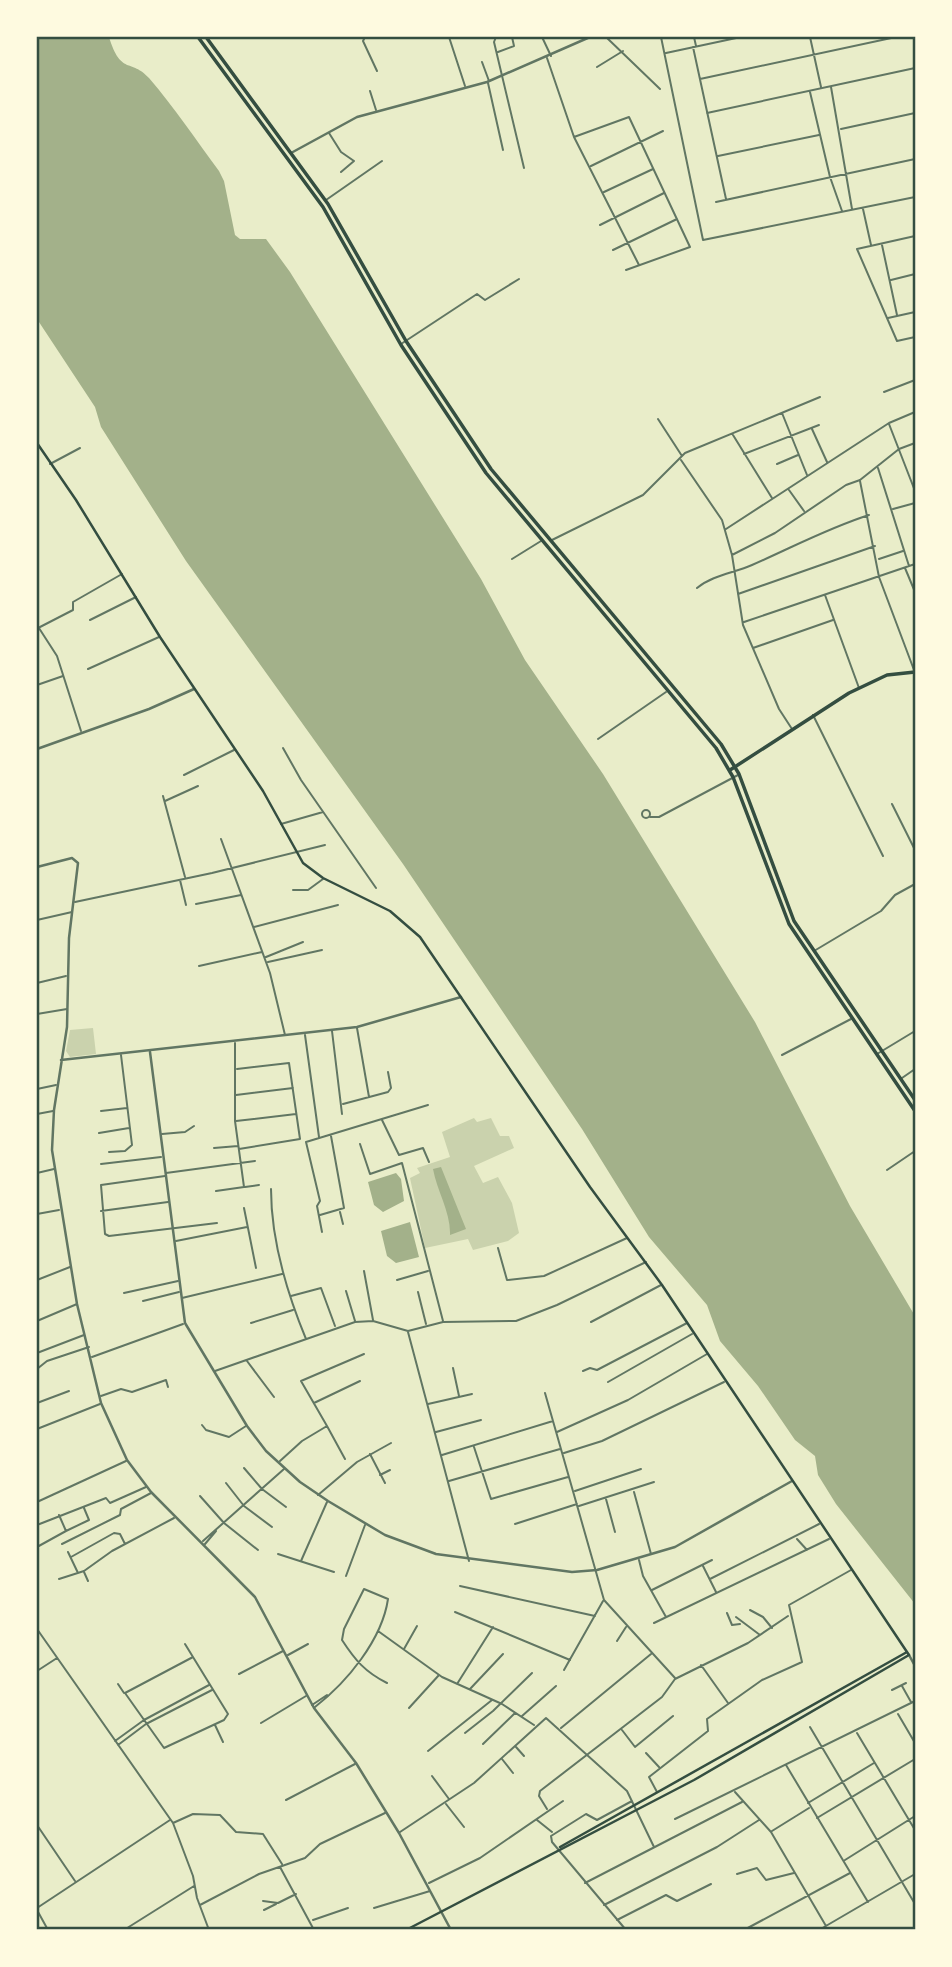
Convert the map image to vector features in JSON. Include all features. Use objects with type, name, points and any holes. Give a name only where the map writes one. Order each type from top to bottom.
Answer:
[{"type":"main road","points":[[198,37],[323,207],[401,345],[486,473],[711,741],[730,769],[786,917],[915,1098]]},
{"type":"main road","points":[[206,37],[325,200],[406,341],[491,469],[716,737],[739,774],[789,909],[813,951],[814,958],[851,1018],[915,1111]]},
{"type":"main road","points":[[305,183],[310,179]]},
{"type":"main road","points":[[37,443],[235,750],[281,824],[295,853],[303,863],[323,878],[402,918],[420,937],[627,1238],[662,1284],[819,1524],[908,1653]]},
{"type":"main road","points":[[605,615],[610,611]]},
{"type":"main road","points":[[635,651],[640,647]]},
{"type":"main road","points":[[730,769],[779,741],[813,715],[859,688],[887,675],[915,672]]},
{"type":"main road","points":[[557,1849],[565,1841],[634,1803],[658,1793],[908,1653]]},
{"type":"main road","points":[[406,1930],[557,1849],[638,1810],[773,1735],[908,1653]]},
{"type":"main road","points":[[770,1730],[773,1735]]},
{"type":"street","points":[[365,37],[363,41],[377,71]]},
{"type":"street","points":[[449,37],[465,89]]},
{"type":"street","points":[[496,37],[497,52],[524,168]]},
{"type":"street","points":[[497,52],[513,47],[512,37]]},
{"type":"street","points":[[542,37],[574,136],[639,265]]},
{"type":"street","points":[[291,153],[358,117],[503,77],[590,37]]},
{"type":"street","points":[[606,37],[660,89]]},
{"type":"street","points":[[661,37],[704,240],[915,197]]},
{"type":"street","points":[[694,37],[700,79],[726,200]]},
{"type":"street","points":[[664,54],[741,37]]},
{"type":"street","points":[[810,37],[822,88]]},
{"type":"street","points":[[700,79],[897,37]]},
{"type":"street","points":[[597,67],[623,51]]},
{"type":"street","points":[[482,62],[503,150]]},
{"type":"street","points":[[708,113],[915,68]]},
{"type":"street","points":[[831,86],[852,210]]},
{"type":"street","points":[[370,91],[377,112]]},
{"type":"street","points":[[810,91],[830,177],[842,212]]},
{"type":"street","points":[[840,130],[915,113]]},
{"type":"street","points":[[574,136],[627,116],[678,219],[689,248],[626,270]]},
{"type":"street","points":[[589,166],[663,131]]},
{"type":"street","points":[[329,132],[341,152],[354,163],[341,172]]},
{"type":"street","points":[[717,157],[820,134]]},
{"type":"street","points":[[716,202],[915,159]]},
{"type":"street","points":[[325,200],[382,161]]},
{"type":"street","points":[[603,193],[653,168]]},
{"type":"street","points":[[600,225],[665,193]]},
{"type":"street","points":[[863,208],[871,246]]},
{"type":"street","points":[[613,250],[678,219]]},
{"type":"street","points":[[915,236],[857,249],[897,341],[915,337]]},
{"type":"street","points":[[882,243],[897,316]]},
{"type":"street","points":[[890,280],[915,274]]},
{"type":"street","points":[[401,345],[477,294],[485,300],[519,279]]},
{"type":"street","points":[[887,318],[915,312]]},
{"type":"street","points":[[884,392],[915,380]]},
{"type":"street","points":[[551,541],[643,495],[681,458],[732,433],[820,397]]},
{"type":"street","points":[[725,529],[889,423],[915,412]]},
{"type":"street","points":[[782,413],[807,476]]},
{"type":"street","points":[[657,419],[717,512],[725,529],[743,623],[779,709],[792,729]]},
{"type":"street","points":[[889,423],[915,491]]},
{"type":"street","points":[[744,454],[819,425]]},
{"type":"street","points":[[812,428],[827,463]]},
{"type":"street","points":[[732,433],[773,499]]},
{"type":"street","points":[[732,555],[775,533],[846,485],[860,480],[899,449],[915,443]]},
{"type":"street","points":[[50,464],[80,448]]},
{"type":"street","points":[[777,464],[799,455]]},
{"type":"street","points":[[877,467],[909,566]]},
{"type":"street","points":[[909,476],[915,474]]},
{"type":"street","points":[[860,480],[869,515],[879,578],[914,661],[915,672]]},
{"type":"street","points":[[789,489],[804,513]]},
{"type":"street","points":[[892,509],[915,503]]},
{"type":"street","points":[[697,588],[708,579],[734,572],[826,530],[869,515]]},
{"type":"street","points":[[512,559],[542,541]]},
{"type":"street","points":[[737,594],[875,546]]},
{"type":"street","points":[[877,560],[904,551]]},
{"type":"street","points":[[743,623],[915,564]]},
{"type":"street","points":[[905,568],[915,592]]},
{"type":"street","points":[[82,732],[52,646],[38,626],[73,610],[73,602],[122,573]]},
{"type":"street","points":[[825,594],[859,688]]},
{"type":"street","points":[[90,620],[136,597]]},
{"type":"street","points":[[752,648],[833,620]]},
{"type":"street","points":[[88,669],[160,637]]},
{"type":"street","points":[[37,685],[64,676]]},
{"type":"street","points":[[37,749],[194,689]]},
{"type":"street","points":[[598,739],[668,690]]},
{"type":"street","points":[[813,715],[883,856]]},
{"type":"street","points":[[283,748],[376,888]]},
{"type":"street","points":[[184,775],[235,750]]},
{"type":"street","points":[[650,817],[659,817],[739,774]]},
{"type":"street","points":[[165,802],[198,786]]},
{"type":"street","points":[[163,796],[186,878]]},
{"type":"street","points":[[892,804],[915,850]]},
{"type":"street","points":[[281,824],[324,812]]},
{"type":"street","points":[[221,839],[267,962],[285,1036]]},
{"type":"street","points":[[74,902],[325,845]]},
{"type":"street","points":[[37,867],[76,859],[67,975],[68,1009],[54,1111],[54,1169],[77,1304],[101,1403],[127,1460],[151,1492],[255,1597],[313,1706],[356,1763],[399,1833],[451,1930]]},
{"type":"street","points":[[293,890],[307,890],[323,878]]},
{"type":"street","points":[[180,879],[186,905]]},
{"type":"street","points":[[813,951],[881,911],[892,896],[915,884]]},
{"type":"street","points":[[196,904],[242,894]]},
{"type":"street","points":[[254,927],[338,905]]},
{"type":"street","points":[[37,920],[73,912]]},
{"type":"street","points":[[265,957],[303,942]]},
{"type":"street","points":[[267,962],[322,950]]},
{"type":"street","points":[[199,966],[263,952]]},
{"type":"street","points":[[37,983],[67,975]]},
{"type":"street","points":[[61,1060],[357,1027],[461,997]]},
{"type":"street","points":[[37,1014],[68,1009]]},
{"type":"street","points":[[782,1055],[851,1018]]},
{"type":"street","points":[[357,1027],[369,1097]]},
{"type":"street","points":[[332,1030],[342,1114]]},
{"type":"street","points":[[877,1055],[915,1031]]},
{"type":"street","points":[[305,1034],[319,1139]]},
{"type":"street","points":[[235,1042],[235,1121],[244,1187]]},
{"type":"street","points":[[150,1052],[186,1323],[247,1426],[284,1469],[328,1502],[405,1544],[469,1561],[572,1572],[597,1570],[652,1555],[700,1534],[792,1481]]},
{"type":"street","points":[[109,1152],[131,1148],[121,1054]]},
{"type":"street","points":[[214,1148],[300,1139],[289,1063],[237,1069]]},
{"type":"street","points":[[901,1079],[915,1069]]},
{"type":"street","points":[[342,1104],[391,1091],[388,1072]]},
{"type":"street","points":[[37,1089],[58,1084]]},
{"type":"street","points":[[234,1095],[293,1088]]},
{"type":"street","points":[[909,1101],[915,1098]]},
{"type":"street","points":[[322,1232],[317,1206],[320,1202],[306,1142],[428,1105]]},
{"type":"street","points":[[101,1111],[128,1108]]},
{"type":"street","points":[[37,1114],[54,1111]]},
{"type":"street","points":[[235,1121],[296,1114]]},
{"type":"street","points":[[382,1119],[402,1163],[443,1322]]},
{"type":"street","points":[[160,1134],[185,1132],[194,1126]]},
{"type":"street","points":[[99,1133],[130,1128]]},
{"type":"street","points":[[318,1216],[344,1208],[331,1135]]},
{"type":"street","points":[[360,1144],[370,1174],[402,1163]]},
{"type":"street","points":[[399,1155],[423,1148],[429,1162]]},
{"type":"street","points":[[887,1170],[915,1151]]},
{"type":"street","points":[[101,1164],[163,1157]]},
{"type":"street","points":[[217,1223],[107,1236],[101,1211],[102,1184],[255,1161]]},
{"type":"street","points":[[37,1173],[54,1169]]},
{"type":"street","points":[[216,1191],[259,1185]]},
{"type":"street","points":[[271,1189],[271,1215],[284,1273],[306,1339]]},
{"type":"street","points":[[101,1211],[169,1202]]},
{"type":"street","points":[[244,1208],[256,1268]]},
{"type":"street","points":[[37,1213],[61,1210]]},
{"type":"street","points":[[340,1211],[343,1224]]},
{"type":"street","points":[[174,1241],[247,1227]]},
{"type":"street","points":[[498,1248],[504,1279],[520,1279],[544,1276],[627,1238]]},
{"type":"street","points":[[214,1372],[355,1322],[373,1321],[408,1331],[443,1322],[496,1323],[526,1318],[646,1262]]},
{"type":"street","points":[[37,1280],[71,1267]]},
{"type":"street","points":[[364,1271],[373,1321]]},
{"type":"street","points":[[397,1280],[429,1271]]},
{"type":"street","points":[[181,1299],[284,1273]]},
{"type":"street","points":[[124,1293],[179,1280]]},
{"type":"street","points":[[591,1321],[662,1284]]},
{"type":"street","points":[[290,1296],[321,1289],[335,1327]]},
{"type":"street","points":[[346,1291],[355,1322]]},
{"type":"street","points":[[143,1301],[180,1292]]},
{"type":"street","points":[[418,1292],[426,1325]]},
{"type":"street","points":[[37,1321],[77,1304]]},
{"type":"street","points":[[251,1324],[294,1309]]},
{"type":"street","points":[[92,1357],[186,1323]]},
{"type":"street","points":[[583,1371],[590,1368],[597,1370],[687,1323]]},
{"type":"street","points":[[408,1331],[469,1561]]},
{"type":"street","points":[[608,1382],[694,1333]]},
{"type":"street","points":[[37,1353],[85,1334]]},
{"type":"street","points":[[37,1370],[47,1361],[89,1347]]},
{"type":"street","points":[[556,1433],[628,1400],[707,1353]]},
{"type":"street","points":[[345,1459],[301,1381],[364,1354]]},
{"type":"street","points":[[246,1360],[274,1397]]},
{"type":"street","points":[[453,1368],[459,1397]]},
{"type":"street","points":[[100,1396],[121,1389],[132,1392],[166,1380],[168,1387]]},
{"type":"street","points":[[313,1403],[360,1381]]},
{"type":"street","points":[[562,1453],[602,1441],[725,1381]]},
{"type":"street","points":[[37,1404],[69,1391]]},
{"type":"street","points":[[545,1393],[604,1600],[675,1679]]},
{"type":"street","points":[[427,1405],[471,1394]]},
{"type":"street","points":[[37,1429],[101,1403]]},
{"type":"street","points":[[435,1432],[481,1420]]},
{"type":"street","points":[[441,1455],[553,1421]]},
{"type":"street","points":[[202,1425],[206,1430],[229,1437],[247,1426]]},
{"type":"street","points":[[278,1463],[302,1441],[327,1426]]},
{"type":"street","points":[[318,1495],[369,1453],[391,1443]]},
{"type":"street","points":[[474,1447],[491,1499],[569,1476]]},
{"type":"street","points":[[449,1482],[561,1449]]},
{"type":"street","points":[[369,1453],[385,1483]]},
{"type":"street","points":[[37,1502],[127,1460]]},
{"type":"street","points":[[244,1468],[262,1489],[286,1507]]},
{"type":"street","points":[[203,1543],[284,1469]]},
{"type":"street","points":[[379,1476],[390,1469]]},
{"type":"street","points":[[574,1492],[640,1469]]},
{"type":"street","points":[[515,1524],[654,1482]]},
{"type":"street","points":[[226,1483],[244,1506],[272,1527]]},
{"type":"street","points":[[37,1525],[106,1498],[110,1503],[147,1486]]},
{"type":"street","points":[[633,1490],[652,1555]]},
{"type":"street","points":[[62,1544],[120,1515],[121,1509],[151,1492]]},
{"type":"street","points":[[200,1496],[224,1523],[258,1550]]},
{"type":"street","points":[[606,1498],[615,1532]]},
{"type":"street","points":[[301,1561],[328,1502]]},
{"type":"street","points":[[37,1547],[89,1520],[83,1507]]},
{"type":"street","points":[[59,1515],[66,1531]]},
{"type":"street","points":[[59,1579],[79,1574],[125,1544],[174,1518]]},
{"type":"street","points":[[346,1576],[366,1524]]},
{"type":"street","points":[[710,1579],[796,1538],[819,1524]]},
{"type":"street","points":[[71,1558],[117,1532],[125,1544]]},
{"type":"street","points":[[796,1538],[807,1550]]},
{"type":"street","points":[[654,1623],[829,1539]]},
{"type":"street","points":[[68,1552],[79,1574]]},
{"type":"street","points":[[278,1554],[334,1572]]},
{"type":"street","points":[[639,1559],[666,1617]]},
{"type":"street","points":[[652,1590],[712,1560]]},
{"type":"street","points":[[702,1565],[717,1593]]},
{"type":"street","points":[[658,1793],[649,1777],[708,1731],[707,1719],[762,1680],[802,1662],[789,1615],[789,1605],[851,1570]]},
{"type":"street","points":[[83,1571],[88,1581]]},
{"type":"street","points":[[460,1586],[595,1616]]},
{"type":"street","points":[[313,1706],[358,1664],[377,1630],[388,1599],[364,1589],[342,1635],[358,1664],[387,1683]]},
{"type":"street","points":[[564,1670],[604,1600]]},
{"type":"street","points":[[750,1610],[763,1616],[773,1628]]},
{"type":"street","points":[[456,1612],[570,1660]]},
{"type":"street","points":[[727,1613],[732,1625],[741,1624]]},
{"type":"street","points":[[547,1810],[539,1796],[540,1791],[589,1756],[662,1697],[675,1679],[761,1635],[789,1615]]},
{"type":"street","points":[[736,1618],[741,1624],[761,1635]]},
{"type":"street","points":[[404,1648],[417,1626]]},
{"type":"street","points":[[457,1685],[494,1626]]},
{"type":"street","points":[[617,1641],[627,1626]]},
{"type":"street","points":[[37,1629],[173,1823],[209,1930]]},
{"type":"street","points":[[377,1630],[439,1675],[502,1704],[536,1726]]},
{"type":"street","points":[[118,1684],[164,1748],[215,1724],[228,1714],[185,1644]]},
{"type":"street","points":[[287,1656],[308,1644]]},
{"type":"street","points":[[239,1674],[284,1651]]},
{"type":"street","points":[[908,1653],[915,1666]]},
{"type":"street","points":[[469,1690],[503,1654]]},
{"type":"street","points":[[561,1728],[652,1654]]},
{"type":"street","points":[[125,1693],[193,1657]]},
{"type":"street","points":[[37,1671],[58,1658]]},
{"type":"street","points":[[701,1665],[729,1704]]},
{"type":"street","points":[[465,1733],[502,1704],[533,1673]]},
{"type":"street","points":[[409,1708],[439,1675]]},
{"type":"street","points":[[892,1690],[906,1683]]},
{"type":"street","points":[[115,1741],[144,1720],[210,1685]]},
{"type":"street","points":[[522,1717],[556,1686]]},
{"type":"street","points":[[902,1686],[912,1703]]},
{"type":"street","points":[[118,1745],[146,1724],[212,1690]]},
{"type":"street","points":[[261,1723],[307,1695]]},
{"type":"street","points":[[428,1751],[492,1699]]},
{"type":"street","points":[[676,1819],[915,1701]]},
{"type":"street","points":[[897,1712],[915,1743]]},
{"type":"street","points":[[483,1744],[515,1713]]},
{"type":"street","points":[[622,1730],[635,1747],[673,1716]]},
{"type":"street","points":[[399,1833],[450,1800],[502,1759],[546,1718],[561,1728],[634,1803],[654,1847]]},
{"type":"street","points":[[215,1724],[223,1742]]},
{"type":"street","points":[[810,1727],[915,1904]]},
{"type":"street","points":[[856,1732],[915,1830]]},
{"type":"street","points":[[515,1746],[524,1756]]},
{"type":"street","points":[[646,1754],[660,1768]]},
{"type":"street","points":[[502,1759],[513,1773]]},
{"type":"street","points":[[817,1818],[915,1759]]},
{"type":"street","points":[[286,1800],[356,1763]]},
{"type":"street","points":[[807,1804],[874,1763]]},
{"type":"street","points":[[786,1765],[868,1902]]},
{"type":"street","points":[[432,1776],[450,1800]]},
{"type":"street","points":[[734,1792],[771,1832],[826,1926]]},
{"type":"street","points":[[428,1884],[480,1858],[563,1801]]},
{"type":"street","points":[[584,1884],[742,1802]]},
{"type":"street","points":[[446,1803],[464,1827]]},
{"type":"street","points":[[625,1930],[584,1884],[551,1839],[553,1833],[586,1814],[597,1820],[634,1803]]},
{"type":"street","points":[[771,1832],[810,1808]]},
{"type":"street","points":[[199,1905],[281,1866],[305,1858],[320,1844],[386,1813]]},
{"type":"street","points":[[173,1823],[196,1814],[220,1815],[236,1832],[264,1834],[311,1921],[314,1929],[307,1930]]},
{"type":"street","points":[[844,1860],[915,1816]]},
{"type":"street","points":[[47,1930],[37,1909],[170,1819]]},
{"type":"street","points":[[536,1819],[553,1833]]},
{"type":"street","points":[[603,1905],[716,1847],[760,1820]]},
{"type":"street","points":[[37,1825],[76,1882]]},
{"type":"street","points":[[737,1874],[757,1868],[766,1880],[796,1872]]},
{"type":"street","points":[[744,1930],[851,1873]]},
{"type":"street","points":[[819,1930],[915,1874]]},
{"type":"street","points":[[616,1920],[666,1895],[677,1901],[711,1884]]},
{"type":"street","points":[[124,1930],[196,1885]]},
{"type":"street","points":[[374,1909],[430,1890]]},
{"type":"street","points":[[264,1910],[297,1894]]},
{"type":"street","points":[[263,1901],[278,1903]]},
{"type":"street","points":[[311,1921],[348,1908]]},
{"type":"shaded area","points":[[37,37],[109,37],[122,62],[143,72],[185,124],[224,181],[235,235],[240,239],[266,239],[290,272],[481,579],[525,660],[603,774],[755,1022],[850,1206],[915,1316],[915,1604],[836,1504],[818,1475],[815,1456],[795,1440],[758,1386],[720,1341],[707,1305],[649,1237],[582,1129],[403,864],[186,561],[101,427],[95,407],[37,319]]},
{"type":"shaded area","points":[[93,1028],[96,1054],[70,1057],[66,1051],[70,1030]]},
{"type":"shaded area","points":[[474,1118],[477,1122],[491,1118],[500,1136],[509,1136],[514,1148],[474,1166],[483,1183],[498,1177],[512,1203],[519,1233],[508,1241],[473,1250],[468,1239],[425,1248],[410,1178],[420,1173],[417,1168],[450,1157],[442,1132]]},
{"type":"shaded area","points":[[441,1167],[466,1229],[450,1235],[448,1218],[433,1169]]},
{"type":"shaded area","points":[[396,1173],[401,1179],[404,1201],[383,1212],[374,1205],[368,1182]]},
{"type":"shaded area","points":[[410,1222],[419,1257],[396,1263],[387,1256],[381,1231]]}]
